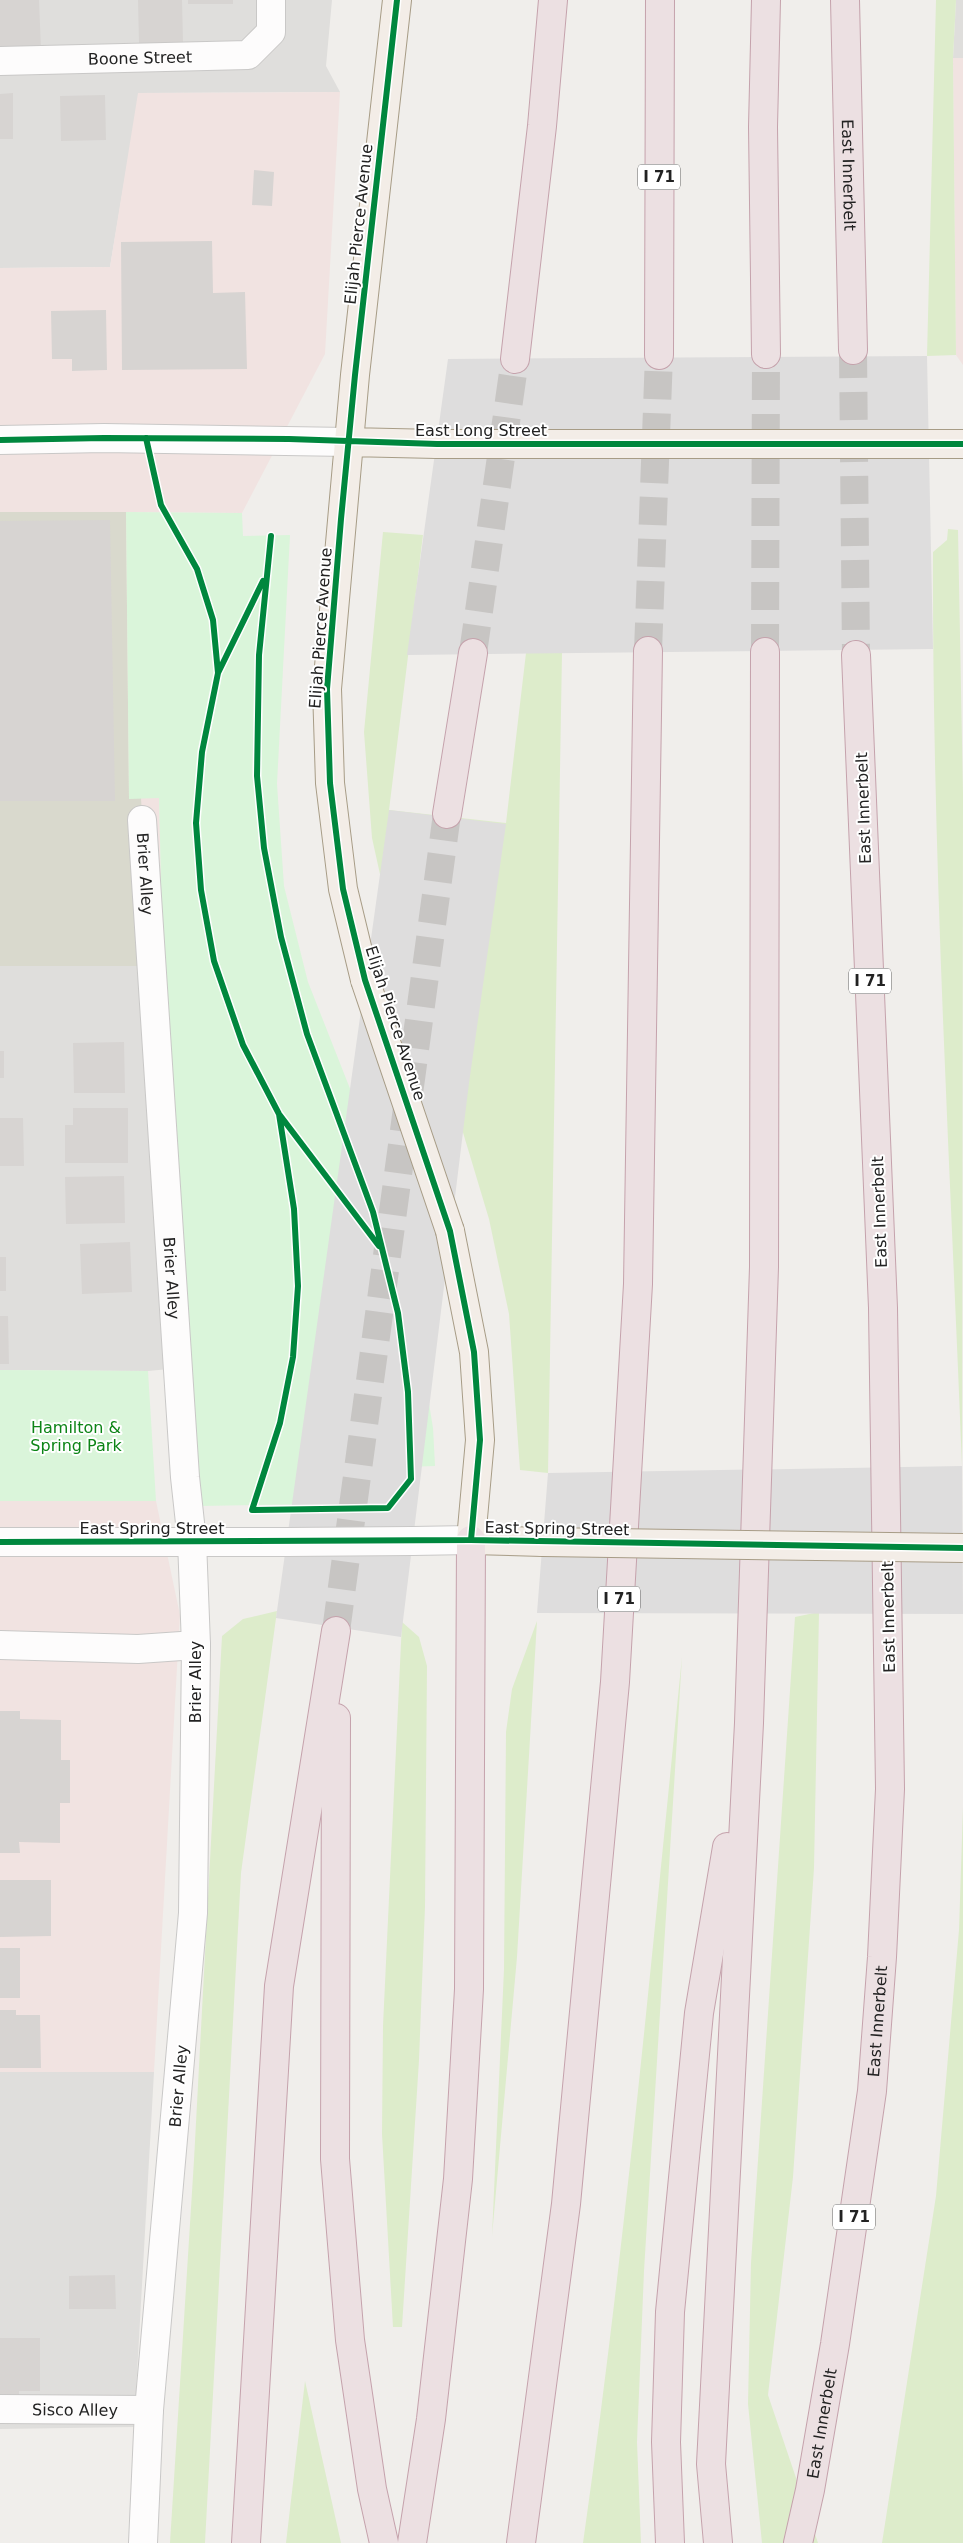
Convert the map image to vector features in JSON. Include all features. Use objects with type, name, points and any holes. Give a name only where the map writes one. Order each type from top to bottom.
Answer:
[{"type":"highway","points":[[514,359],[542,126],[553,0]]},
{"type":"highway","name":"I 71","points":[[659,354],[660,0]]},
{"type":"highway","points":[[766,0],[763,127],[766,354]]},
{"type":"highway","name":"East Innerbelt","points":[[845,0],[853,350]]},
{"type":"highway","name":"I 71","points":[[521,2543],[566,2204],[614,1682],[638,1284],[648,651]]},
{"type":"highway","points":[[718,2543],[711,2464],[749,1723],[764,1267],[765,652]]},
{"type":"highway","points":[[447,814],[473,653]]},
{"type":"highway","name":"East Innerbelt","points":[[798,2543],[810,2490],[836,2344],[872,2091],[882,1957],[890,1789],[883,1308],[856,655]]},
{"type":"highway","points":[[412,2543],[432,2419],[458,2179],[469,1989],[470,1540]]},
{"type":"highway","points":[[246,2543],[279,1986],[336,1631],[335,2159],[350,2340],[372,2489],[384,2543]]},
{"type":"highway","points":[[670,2543],[666,2442],[670,2312],[699,2013],[749,1723]]},
{"type":"highway","points":[[807,2543],[810,2490]]},
{"type":"main road","name":"Elijah Pierce Avenue","points":[[397,0],[348,442],[327,689],[330,784],[343,889],[365,980],[450,1232],[474,1352],[480,1440],[470,1540]]},
{"type":"main road","name":"East Long Street","points":[[348,442],[437,444],[963,444]]},
{"type":"main road","name":"East Spring Street","points":[[470,1540],[963,1548]]},
{"type":"street","name":"Boone Street","points":[[0,61],[248,55],[271,32],[271,0]]},
{"type":"street","name":"East Long Street","points":[[0,440],[112,438],[348,442]]},
{"type":"street","name":"Brier Alley","points":[[142,820],[185,1477],[192,1541],[196,1645],[193,1913],[149,2410],[143,2543]]},
{"type":"street","name":"East Spring Street","points":[[0,1542],[470,1540]]},
{"type":"street","points":[[0,1645],[138,1649],[196,1645]]},
{"type":"street","name":"Sisco Alley","points":[[0,2409],[149,2410]]},
{"type":"shaded area","points":[[0,0],[332,0],[326,66],[340,92],[139,93],[110,267],[0,268]]},
{"type":"shaded area","points":[[956,0],[963,0],[963,58],[953,58]]},
{"type":"shaded area","points":[[953,58],[963,58],[963,365],[956,355]]},
{"type":"shaded area","points":[[340,92],[325,354],[242,513],[126,512],[159,797],[163,966],[0,966],[0,268],[110,267],[138,93]]},
{"type":"shaded area","points":[[0,512],[126,512],[129,798],[141,798],[151,966],[0,966]]},
{"type":"shaded area","points":[[0,966],[163,966],[190,1367],[148,1371],[0,1370]]},
{"type":"shaded area","points":[[0,1501],[156,1501],[180,1615],[154,2072],[0,2072]]},
{"type":"shaded area","points":[[0,2072],[154,2072],[134,2427],[0,2429]]},
{"type":"green space","points":[[936,0],[956,0],[953,58],[956,355],[927,356]]},
{"type":"green space","points":[[126,512],[242,513],[243,536],[290,535],[277,784],[284,886],[308,982],[360,1114],[403,1243],[433,1428],[435,1466],[377,1468],[376,1503],[199,1506],[163,966],[159,798],[129,799]]},
{"type":"green space","points":[[948,529],[958,530],[963,795],[962,1466],[943,1009],[933,666],[933,552],[947,540]]},
{"type":"green space","points":[[383,532],[423,535],[389,810],[506,823],[526,653],[562,653],[548,1473],[520,1470],[509,1314],[489,1219],[446,1076],[393,933],[372,838],[364,732]]},
{"type":"green space","name":"Hamilton & Spring Park","points":[[0,1370],[148,1371],[156,1501],[0,1501]]},
{"type":"green space","points":[[277,1611],[241,1873],[205,2543],[170,2543],[194,2160],[222,1636],[243,1619]]},
{"type":"green space","points":[[819,1612],[814,1868],[793,2177],[768,2395],[818,2543],[762,2543],[748,2404],[751,2263],[795,1617]]},
{"type":"green space","points":[[537,1621],[517,1957],[492,2236],[504,1969],[506,1732],[512,1689]]},
{"type":"green space","points":[[402,1622],[419,1637],[427,1666],[425,1907],[419,2060],[402,2327],[393,2327],[382,2134],[383,2026]]},
{"type":"green space","points":[[682,1657],[644,2271],[637,2442],[641,2543],[583,2543],[625,2211]]},
{"type":"green space","points":[[963,1807],[963,2543],[882,2543],[936,2196],[959,1930]]},
{"type":"green space","points":[[305,2381],[341,2543],[286,2543]]},
{"type":"pier","points":[[927,356],[933,649],[407,655],[448,359]]},
{"type":"pier","points":[[389,810],[506,824],[469,1083],[401,1637],[276,1618]]},
{"type":"pier","points":[[962,1466],[963,1614],[537,1613],[548,1473]]},
{"type":"building","points":[[0,0],[39,0],[41,50],[0,51]]},
{"type":"building","points":[[138,0],[182,0],[183,43],[139,43]]},
{"type":"building","points":[[188,0],[233,0],[233,4],[188,4]]},
{"type":"building","points":[[13,93],[13,139],[0,139],[0,94]]},
{"type":"building","points":[[105,95],[106,140],[61,141],[60,96]]},
{"type":"building","points":[[254,170],[274,172],[272,206],[252,205]]},
{"type":"building","points":[[212,241],[213,293],[245,292],[247,369],[122,370],[121,242]]},
{"type":"building","points":[[106,310],[107,370],[72,371],[72,359],[52,359],[51,311]]},
{"type":"building","points":[[110,520],[115,801],[0,801],[0,521]]},
{"type":"building","points":[[124,1042],[125,1093],[74,1093],[73,1043]]},
{"type":"building","points":[[0,1051],[4,1051],[4,1078],[0,1078]]},
{"type":"building","points":[[73,1108],[128,1108],[128,1163],[65,1163],[65,1125],[73,1125]]},
{"type":"building","points":[[0,1118],[23,1118],[24,1166],[0,1166]]},
{"type":"building","points":[[124,1176],[125,1223],[66,1224],[65,1177]]},
{"type":"building","points":[[130,1242],[132,1292],[82,1294],[80,1244]]},
{"type":"building","points":[[0,1257],[6,1257],[6,1291],[0,1291]]},
{"type":"building","points":[[0,1316],[8,1316],[9,1364],[0,1364]]},
{"type":"building","points":[[0,1711],[20,1711],[20,1719],[61,1720],[61,1760],[70,1760],[70,1803],[60,1803],[60,1843],[19,1842],[20,1853],[0,1853]]},
{"type":"building","points":[[0,1880],[51,1880],[51,1936],[0,1937]]},
{"type":"building","points":[[0,1948],[20,1948],[20,1998],[0,1998]]},
{"type":"building","points":[[0,2010],[16,2010],[16,2015],[40,2015],[41,2068],[0,2068]]},
{"type":"building","points":[[115,2275],[116,2309],[69,2309],[69,2276]]},
{"type":"building","points":[[0,2338],[40,2338],[40,2391],[19,2391],[19,2396],[0,2396]]},
{"type":"tunnel","points":[[853,350],[856,655]]},
{"type":"tunnel","points":[[765,652],[766,354]]},
{"type":"tunnel","points":[[648,651],[659,355]]},
{"type":"tunnel","points":[[473,653],[515,359]]},
{"type":"tunnel","points":[[336,1631],[447,814]]},
{"type":"cycle path","points":[[397,0],[355,375],[341,519],[327,689],[330,783],[343,889],[365,980],[450,1231],[474,1352],[480,1440],[471,1540]]},
{"type":"cycle path","points":[[0,440],[104,438],[289,439],[437,444],[963,444]]},
{"type":"cycle path","points":[[146,438],[161,505],[197,569],[213,620],[218,673]]},
{"type":"cycle path","points":[[271,536],[259,655],[257,776],[264,848],[281,937],[307,1034],[373,1212],[398,1313],[408,1392],[411,1479],[388,1508],[252,1510],[280,1423],[293,1357],[298,1286],[294,1209],[279,1114]]},
{"type":"cycle path","points":[[263,581],[218,673],[202,752],[196,823],[201,890],[214,961],[243,1045],[279,1114],[379,1246]]},
{"type":"cycle path","points":[[0,1542],[471,1540],[963,1548]]}]
